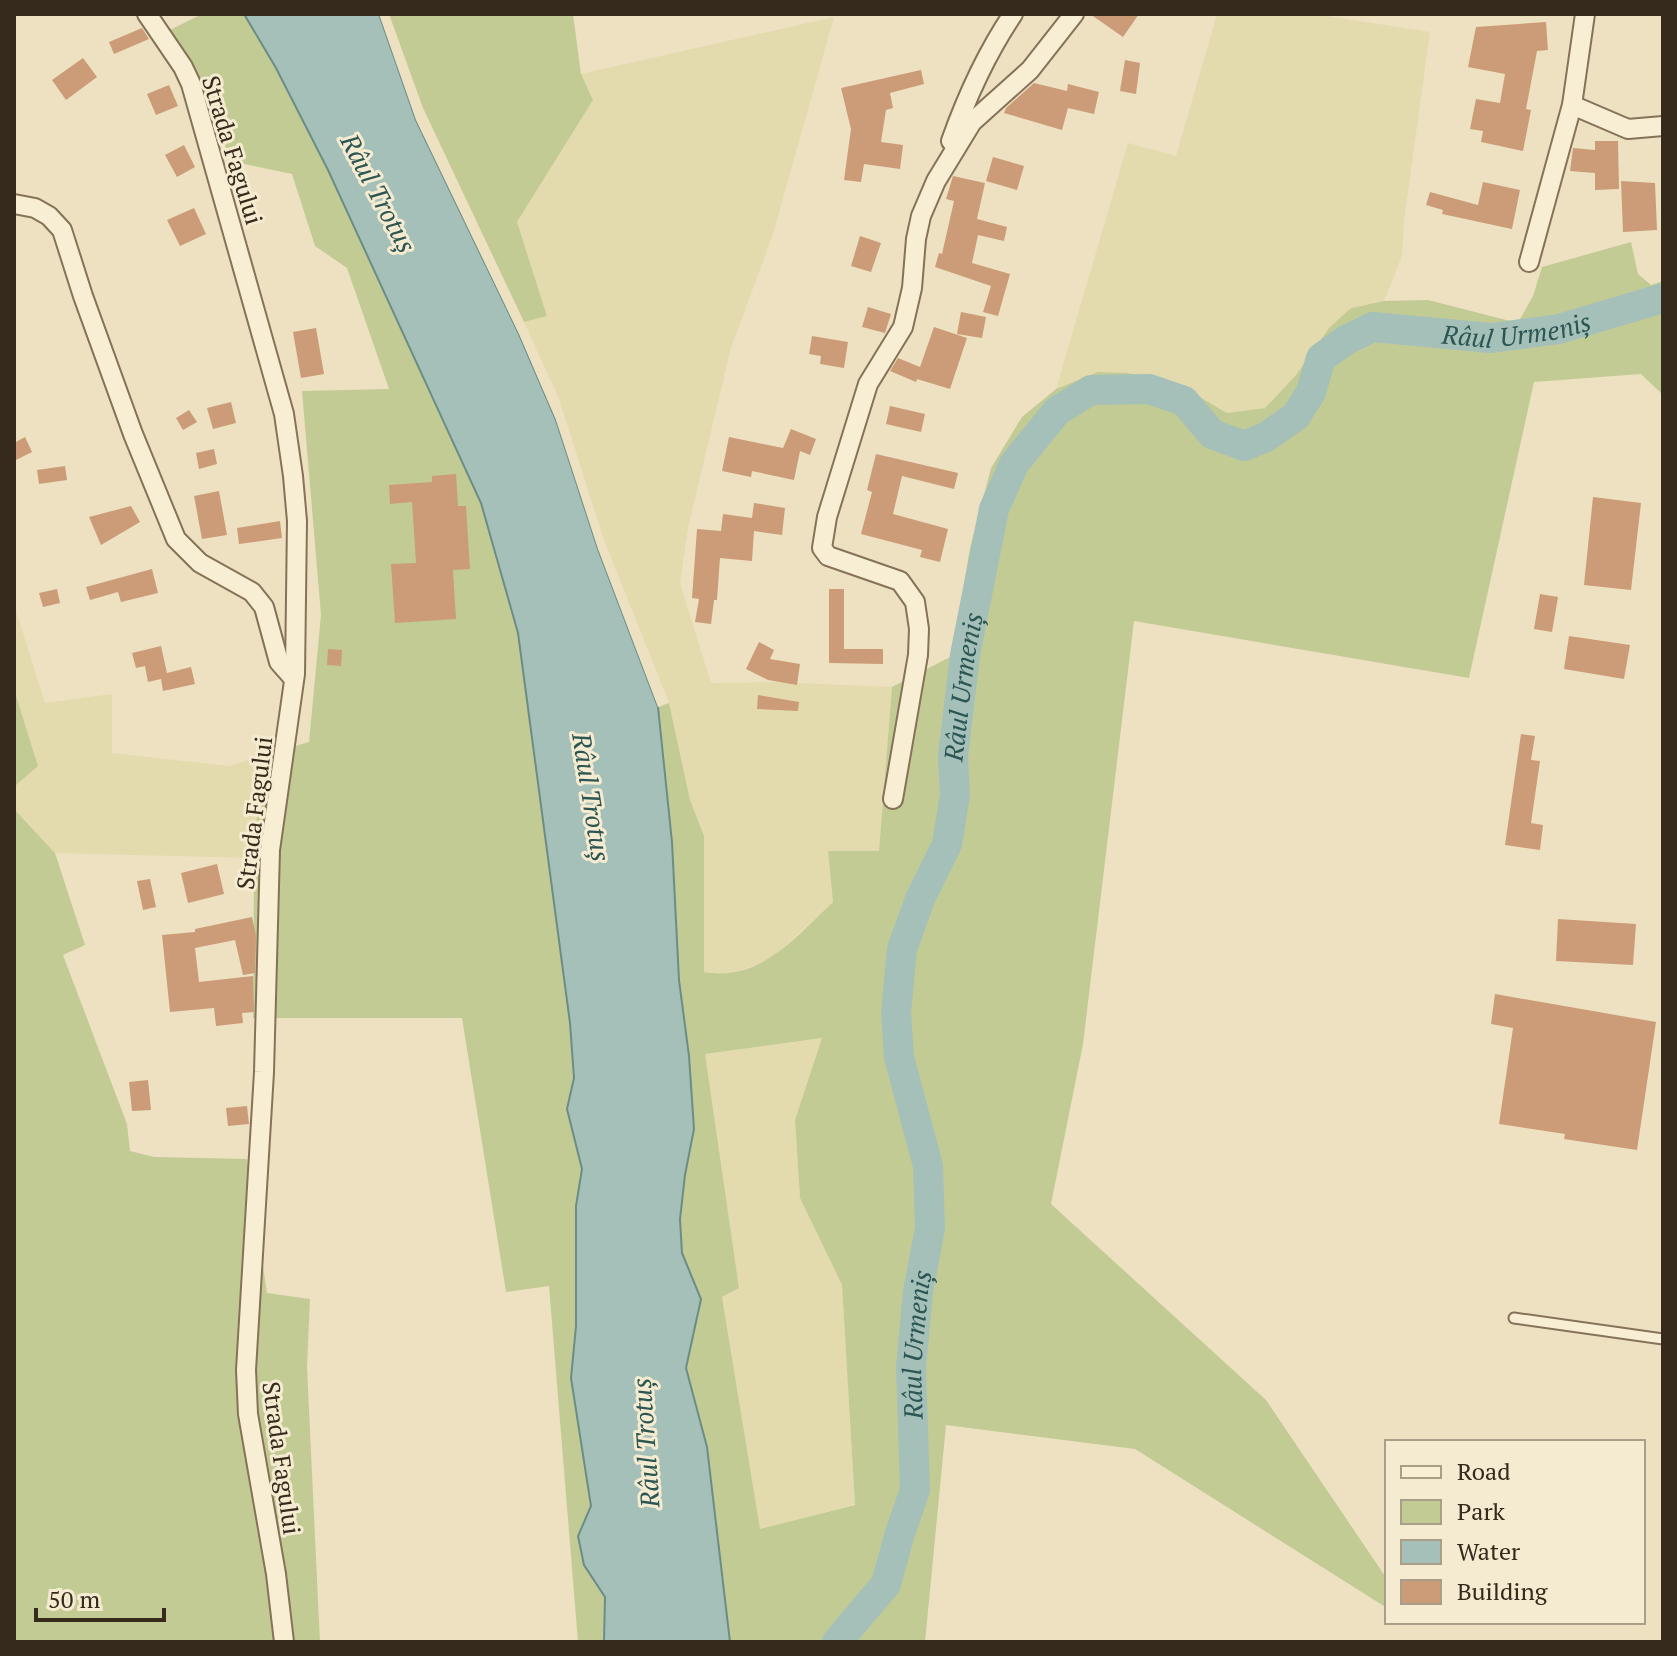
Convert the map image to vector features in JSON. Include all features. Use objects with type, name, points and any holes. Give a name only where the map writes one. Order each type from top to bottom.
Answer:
[{"type":"street","name":"Strada Fagului","points":[[147,14],[191,84],[284,414],[297,521],[294,679],[270,850],[264,1072],[246,1370],[248,1414],[276,1574],[284,1642]]},
{"type":"street","points":[[893,799],[918,655],[919,629],[915,602],[900,581],[828,556],[822,543],[827,517],[868,384],[903,327],[912,288],[919,228],[966,98],[999,34],[1013,14]]},
{"type":"street","points":[[936,181],[972,122],[1030,70],[1074,14]]},
{"type":"street","points":[[1529,262],[1572,105],[1585,14]]},
{"type":"street","points":[[1572,105],[1628,129],[1663,126]]},
{"type":"street","points":[[14,204],[35,208],[49,216],[62,230],[133,434],[176,539],[200,563],[252,592],[264,607],[279,662],[294,679]]},
{"type":"lane","points":[[1514,1318],[1663,1339]]},
{"type":"shaded area","points":[[1217,14],[1314,14],[1430,32],[1402,256],[1384,301],[1350,308],[1265,408],[1228,413],[1185,388],[1056,389],[1128,143],[1176,156]]},
{"type":"shaded area","points":[[834,17],[773,234],[731,348],[688,528],[680,583],[711,683],[892,687],[879,851],[828,851],[833,902],[770,960],[725,976],[704,972],[704,836],[690,800],[669,703],[604,540],[559,399],[524,322],[547,316],[517,222],[593,100],[581,74]]},
{"type":"shaded area","points":[[14,604],[45,703],[112,694],[112,753],[229,766],[261,756],[254,858],[55,853],[14,809],[14,787],[38,766],[14,689]]},
{"type":"shaded area","points":[[823,1038],[795,1120],[800,1198],[842,1285],[855,1504],[760,1530],[722,1297],[739,1288],[704,1054]]},
{"type":"green space","points":[[202,14],[244,14],[276,68],[328,170],[481,503],[518,633],[570,1023],[574,1078],[567,1109],[582,1169],[576,1206],[576,1326],[571,1378],[591,1506],[578,1536],[584,1565],[605,1597],[604,1642],[578,1642],[549,1286],[506,1292],[462,1018],[253,1018],[254,858],[261,756],[309,742],[321,615],[302,391],[389,389],[347,268],[315,246],[292,174],[235,162],[156,37]]},
{"type":"green space","points":[[389,14],[573,14],[581,74],[593,100],[517,222],[547,316],[524,322],[423,108]]},
{"type":"green space","points":[[1631,242],[1638,274],[1651,285],[1663,281],[1663,395],[1641,374],[1534,382],[1469,678],[1134,621],[1083,1044],[1051,1204],[1266,1400],[1385,1576],[1385,1607],[1135,1449],[946,1425],[925,1642],[730,1642],[707,1447],[686,1368],[701,1299],[682,1253],[680,1219],[694,1129],[679,980],[672,842],[658,707],[669,703],[690,800],[704,836],[704,972],[743,970],[776,954],[833,902],[828,851],[879,851],[892,687],[952,656],[970,548],[991,468],[1022,417],[1056,389],[1098,372],[1128,373],[1185,388],[1227,413],[1265,408],[1296,375],[1329,328],[1351,308],[1384,301],[1428,300],[1518,323],[1533,296],[1542,267]],"holes":[[[822,1038],[795,1120],[800,1198],[842,1285],[855,1505],[760,1529],[722,1297],[739,1288],[705,1054]]]},
{"type":"green space","points":[[14,689],[38,766],[14,787]]},
{"type":"green space","points":[[14,809],[55,853],[85,945],[63,955],[127,1124],[130,1151],[154,1157],[247,1159],[267,1293],[310,1299],[307,1367],[320,1642],[14,1642]]},
{"type":"water","name":"Râul Trotuș","points":[[244,14],[379,14],[416,120],[519,334],[556,420],[598,549],[658,707],[672,842],[679,980],[694,1129],[680,1219],[682,1253],[701,1299],[686,1368],[707,1447],[730,1642],[604,1642],[605,1597],[584,1565],[578,1536],[591,1506],[571,1378],[576,1326],[576,1206],[582,1169],[567,1109],[574,1078],[570,1023],[518,633],[481,503],[328,170],[276,68]]},
{"type":"pier","points":[[379,14],[383,14],[420,118],[523,332],[560,419],[602,547],[661,706],[658,707],[598,549],[556,420],[519,334],[416,120]]},
{"type":"building","points":[[1090,14],[1139,14],[1123,37]]},
{"type":"building","points":[[1546,22],[1548,50],[1537,51],[1526,109],[1531,110],[1523,151],[1481,142],[1483,131],[1470,129],[1476,99],[1500,103],[1505,74],[1468,67],[1476,27]]},
{"type":"building","points":[[142,28],[149,39],[114,54],[109,42]]},
{"type":"building","points":[[83,58],[97,77],[66,100],[52,80]]},
{"type":"building","points":[[1125,60],[1140,63],[1136,94],[1120,91]]},
{"type":"building","points":[[921,70],[924,84],[890,93],[893,108],[886,110],[881,142],[903,145],[900,169],[864,164],[861,182],[844,180],[851,129],[841,88]]},
{"type":"building","points":[[1034,83],[1067,91],[1068,84],[1099,92],[1094,114],[1068,108],[1062,130],[1004,113]]},
{"type":"building","points":[[169,85],[178,106],[156,115],[147,94]]},
{"type":"building","points":[[1595,141],[1618,141],[1619,189],[1595,190],[1595,173],[1570,171],[1573,148],[1595,150]]},
{"type":"building","points":[[184,145],[195,167],[177,177],[165,155]]},
{"type":"building","points":[[993,157],[1024,166],[1017,190],[986,181]]},
{"type":"building","points":[[953,176],[985,183],[977,219],[1007,227],[1004,241],[978,235],[972,263],[1010,274],[998,316],[983,312],[991,286],[935,267],[939,253],[942,254],[954,201],[946,199]]},
{"type":"building","points":[[1621,181],[1655,183],[1657,230],[1623,232]]},
{"type":"building","points":[[1483,182],[1520,190],[1512,229],[1442,214],[1443,210],[1426,205],[1430,192],[1478,205]]},
{"type":"building","points":[[194,208],[206,234],[180,246],[167,220]]},
{"type":"building","points":[[860,236],[881,243],[871,272],[851,266]]},
{"type":"building","points":[[868,307],[891,314],[885,333],[862,327]]},
{"type":"building","points":[[961,312],[986,317],[982,338],[957,334]]},
{"type":"building","points":[[934,327],[967,338],[950,389],[917,379],[916,382],[890,371],[898,358],[920,367]]},
{"type":"building","points":[[316,328],[324,374],[301,378],[293,332]]},
{"type":"building","points":[[812,336],[848,342],[844,368],[820,364],[821,356],[809,354]]},
{"type":"building","points":[[231,402],[236,423],[213,429],[207,408]]},
{"type":"building","points":[[890,406],[925,414],[921,432],[886,424]]},
{"type":"building","points":[[189,410],[197,422],[183,430],[176,418]]},
{"type":"building","points":[[791,429],[816,439],[810,455],[800,451],[794,480],[752,471],[751,477],[722,471],[729,437],[783,448]]},
{"type":"building","points":[[25,437],[32,452],[14,461],[14,443]]},
{"type":"building","points":[[214,449],[217,464],[199,469],[196,453]]},
{"type":"building","points":[[876,454],[958,473],[954,489],[902,476],[893,514],[948,529],[940,562],[920,557],[922,550],[861,534],[872,492],[867,490]]},
{"type":"building","points":[[65,466],[67,480],[39,484],[37,470]]},
{"type":"building","points":[[456,474],[458,506],[466,506],[470,569],[453,570],[456,619],[395,623],[391,564],[416,563],[412,502],[390,504],[389,485],[432,482],[432,476]]},
{"type":"building","points":[[219,491],[227,535],[202,539],[194,496]]},
{"type":"building","points":[[1593,497],[1641,503],[1631,590],[1584,585]]},
{"type":"building","points":[[754,503],[785,508],[782,535],[754,531],[752,561],[720,558],[717,600],[714,600],[711,624],[695,622],[699,599],[692,598],[697,529],[721,531],[723,514],[752,518]]},
{"type":"building","points":[[131,506],[140,522],[101,545],[89,517]]},
{"type":"building","points":[[280,521],[282,538],[239,544],[237,528]]},
{"type":"building","points":[[152,569],[158,593],[121,602],[118,592],[90,600],[86,587]]},
{"type":"building","points":[[57,589],[60,603],[43,607],[39,593]]},
{"type":"building","points":[[829,589],[844,589],[844,649],[883,649],[883,664],[829,663]]},
{"type":"building","points":[[1540,594],[1558,597],[1552,632],[1534,629]]},
{"type":"building","points":[[1569,636],[1630,645],[1624,679],[1564,669]]},
{"type":"building","points":[[759,642],[774,650],[770,659],[800,664],[797,685],[768,680],[746,669]]},
{"type":"building","points":[[161,646],[167,673],[191,667],[195,684],[163,691],[161,679],[148,682],[145,666],[136,668],[132,653]]},
{"type":"building","points":[[328,649],[342,650],[341,666],[327,665]]},
{"type":"building","points":[[758,695],[799,702],[798,711],[757,709]]},
{"type":"building","points":[[1521,734],[1535,736],[1531,760],[1540,761],[1531,823],[1543,825],[1540,850],[1505,845]]},
{"type":"building","points":[[217,864],[224,894],[188,903],[181,873]]},
{"type":"building","points":[[150,879],[156,907],[143,910],[137,881]]},
{"type":"building","points":[[252,917],[256,936],[255,973],[243,975],[235,940],[195,948],[199,982],[253,976],[254,1012],[242,1013],[243,1023],[216,1026],[214,1008],[170,1012],[162,935],[195,932],[195,929]]},
{"type":"building","points":[[1558,919],[1636,924],[1633,965],[1556,961]]},
{"type":"building","points":[[1495,994],[1656,1022],[1637,1150],[1564,1139],[1565,1134],[1499,1124],[1513,1028],[1491,1024]]},
{"type":"building","points":[[148,1080],[151,1110],[132,1111],[129,1082]]},
{"type":"building","points":[[247,1106],[249,1124],[228,1126],[226,1108]]},
{"type":"waterway","name":"Râul Urmeniș","points":[[837,1642],[886,1584],[915,1490],[911,1367],[918,1292],[930,1228],[928,1166],[899,1057],[896,1012],[902,949],[920,899],[947,844],[955,795],[953,756],[965,655],[994,509],[1014,464],[1057,411],[1091,390],[1149,389],[1184,401],[1212,434],[1244,446],[1266,437],[1296,416],[1311,392],[1321,358],[1346,340],[1373,327],[1491,338],[1559,329],[1663,298]]}]
